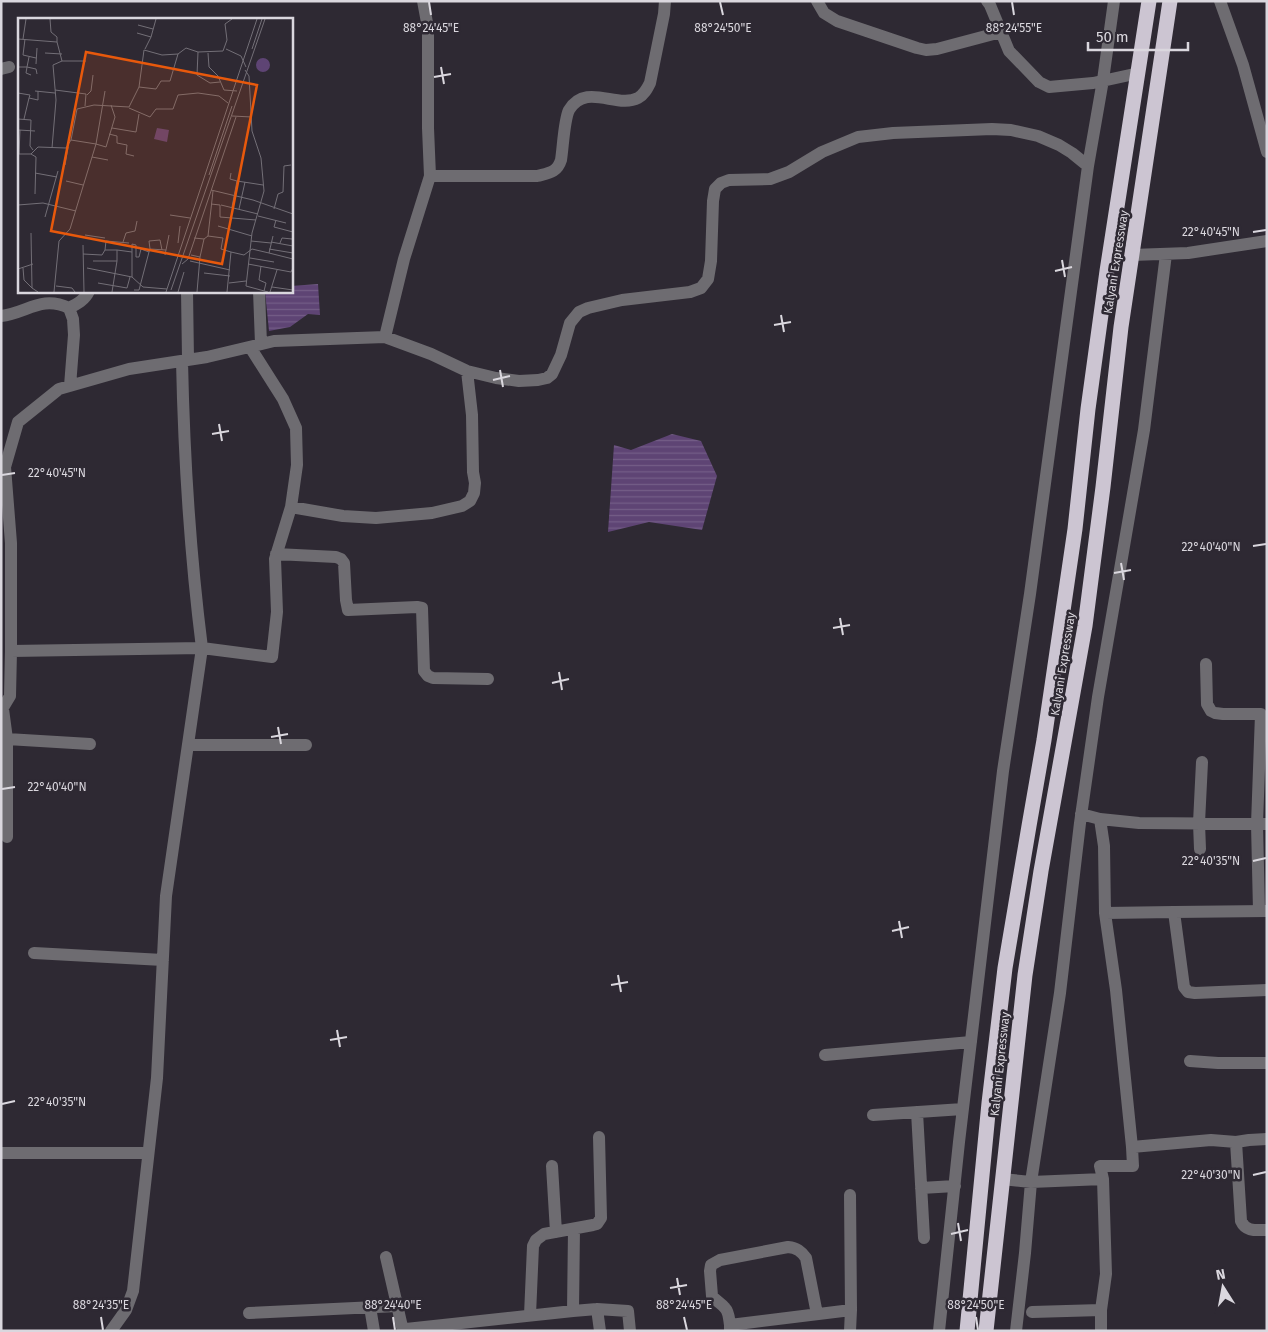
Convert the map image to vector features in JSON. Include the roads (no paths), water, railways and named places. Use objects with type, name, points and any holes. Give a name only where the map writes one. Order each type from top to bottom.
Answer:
[{"type":"highway","name":"Kalyani Expressway","points":[[967,1331],[989,1103],[1005,968],[1044,740],[1075,529],[1088,409],[1107,271],[1149,1]]},
{"type":"highway","name":"Kalyani Expressway","points":[[986,1331],[1025,975],[1041,871],[1085,626],[1121,327],[1170,1]]},
{"type":"street","points":[[385,337],[404,259],[430,176],[428,28],[422,1]]},
{"type":"street","points":[[430,176],[537,176],[552,172],[558,167],[561,160],[568,112],[575,103],[582,99],[596,96],[625,101],[637,98],[644,93],[650,83],[665,1]]},
{"type":"street","points":[[817,1],[824,13],[838,21],[926,50],[1001,32]]},
{"type":"street","points":[[987,1],[1009,51],[1039,82],[1050,87],[1139,73]]},
{"type":"street","points":[[939,1331],[1003,771],[1030,594],[1088,166],[1114,1]]},
{"type":"street","points":[[1220,1],[1244,66],[1267,152]]},
{"type":"street","points":[[7,837],[7,739],[2,710],[10,696],[11,651],[10,543],[5,467],[18,422],[59,389],[129,368],[207,357],[274,341],[385,337],[431,354],[467,371],[519,381],[538,380],[547,378],[552,374],[561,356],[570,323],[579,312],[622,300],[690,292],[701,288],[708,279],[711,261],[713,202],[715,189],[721,183],[729,180],[770,179],[789,172],[822,152],[858,137],[893,133],[1011,130],[1038,136],[1060,145],[1088,166]]},
{"type":"street","points":[[1132,255],[1196,252],[1267,241]]},
{"type":"street","points":[[1016,1331],[1031,1182],[1060,993],[1081,814],[1098,697],[1144,430],[1166,254]]},
{"type":"street","points":[[69,308],[80,303],[89,292]]},
{"type":"street","points":[[182,361],[188,359],[187,292]]},
{"type":"street","points":[[11,651],[202,648],[272,657],[277,612],[274,559],[291,508],[297,465],[296,428],[255,346],[259,292]]},
{"type":"street","points":[[1,316],[11,315],[36,305],[50,302],[69,308],[73,318],[74,335],[70,386]]},
{"type":"street","points":[[111,1331],[126,1310],[133,1291],[158,1078],[166,896],[202,648],[195,592],[188,494],[182,361]]},
{"type":"street","points":[[291,508],[343,516],[376,518],[432,513],[462,506],[470,501],[474,493],[475,483],[473,472],[472,415],[467,371]]},
{"type":"street","points":[[276,554],[342,558],[348,610],[422,608],[424,671],[428,676],[433,678],[488,679]]},
{"type":"street","points":[[1105,913],[1263,911],[1264,713],[1223,714],[1211,711],[1207,704],[1206,664]]},
{"type":"street","points":[[7,739],[90,744]]},
{"type":"street","points":[[188,745],[306,745]]},
{"type":"street","points":[[1200,849],[1199,823],[1202,762]]},
{"type":"street","points":[[1081,814],[1100,819],[1139,823],[1262,824]]},
{"type":"street","points":[[1100,819],[1104,846],[1105,913],[1116,990],[1134,1166],[1100,1166],[1103,1179],[1106,1274],[1101,1310],[1102,1331]]},
{"type":"street","points":[[1174,912],[1185,990],[1195,993],[1267,990]]},
{"type":"street","points":[[34,953],[163,960]]},
{"type":"street","points":[[825,1055],[971,1042]]},
{"type":"street","points":[[1190,1061],[1267,1063]]},
{"type":"street","points":[[873,1115],[963,1108]]},
{"type":"street","points":[[917,1112],[924,1238]]},
{"type":"street","points":[[530,1316],[533,1246],[536,1240],[544,1234],[597,1224],[601,1218],[599,1137]]},
{"type":"street","points":[[1132,1147],[1212,1140],[1236,1142],[1267,1139]]},
{"type":"street","points":[[1236,1142],[1241,1221],[1248,1230],[1267,1230]]},
{"type":"street","points":[[1,1153],[148,1153]]},
{"type":"street","points":[[552,1166],[556,1232]]},
{"type":"street","points":[[1002,1180],[1031,1182],[1103,1179]]},
{"type":"street","points":[[921,1188],[955,1186]]},
{"type":"street","points":[[850,1195],[850,1331]]},
{"type":"street","points":[[573,1311],[574,1229]]},
{"type":"street","points":[[817,1314],[806,1258],[796,1248],[788,1247],[720,1260],[712,1265],[710,1272],[712,1296],[728,1312],[730,1328],[851,1310]]},
{"type":"street","points":[[386,1257],[403,1331],[406,1329],[597,1309],[628,1311],[630,1331]]},
{"type":"street","points":[[249,1313],[397,1306]]},
{"type":"street","points":[[370,1307],[374,1331]]},
{"type":"street","points":[[597,1309],[600,1331]]},
{"type":"street","points":[[1032,1312],[1101,1310]]}]
